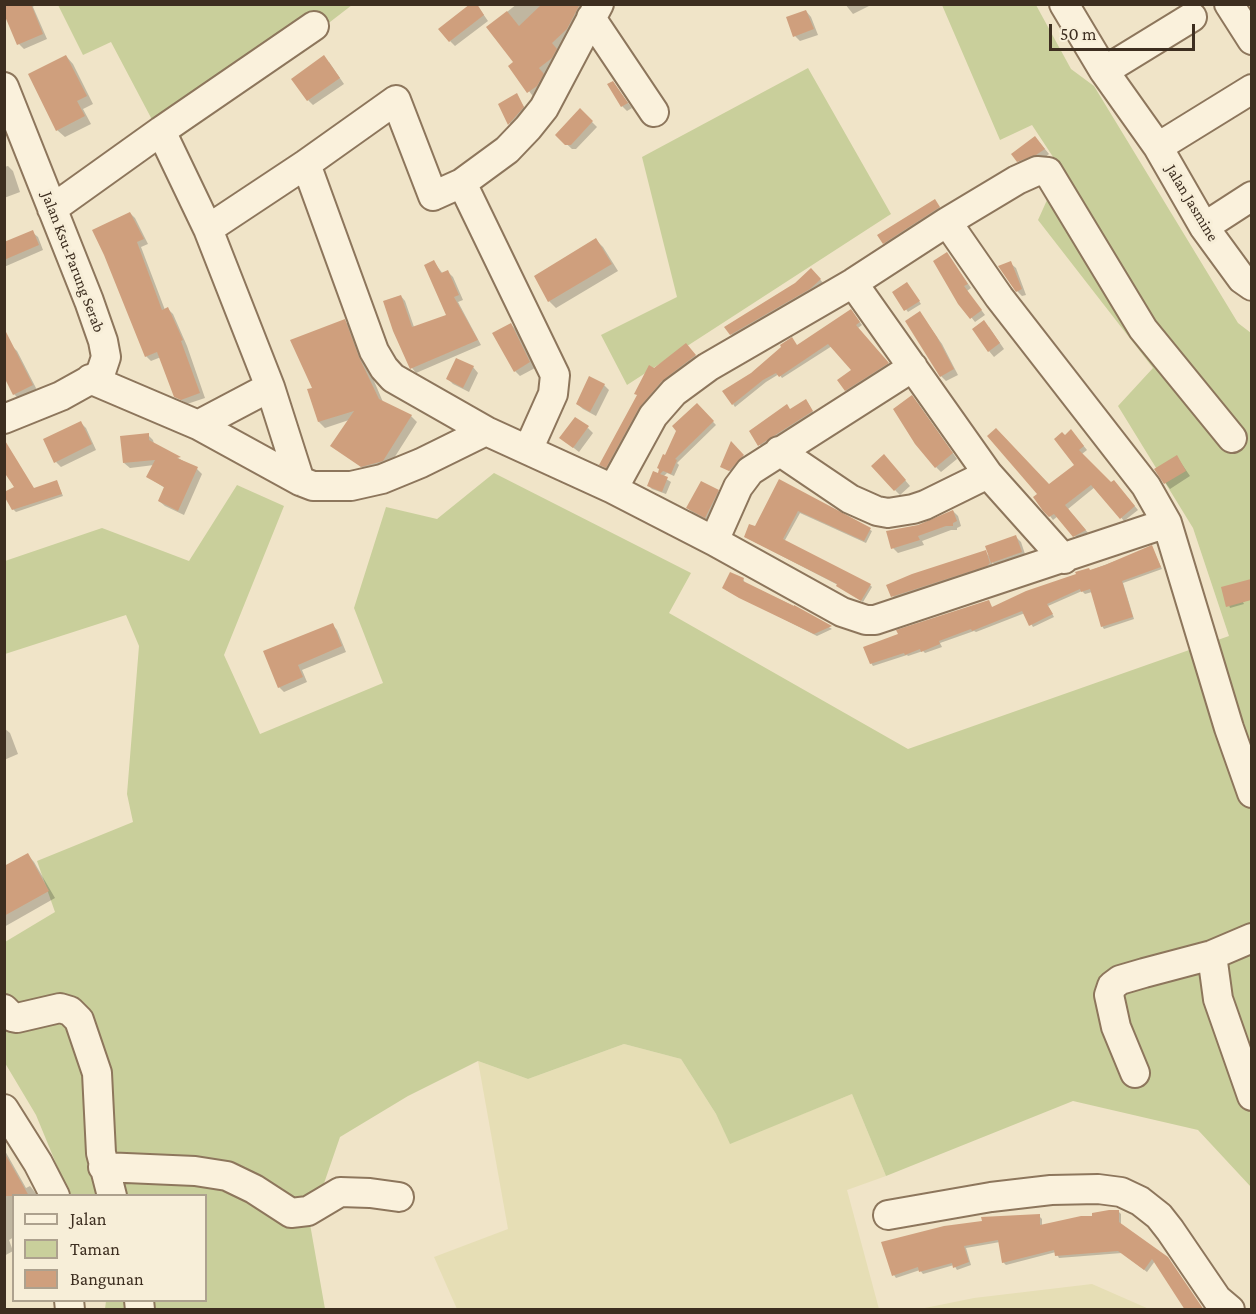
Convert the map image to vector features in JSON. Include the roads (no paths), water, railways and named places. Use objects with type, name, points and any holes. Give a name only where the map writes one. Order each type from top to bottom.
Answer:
[{"type":"street","points":[[1064,4],[1104,71],[1158,147]]},
{"type":"street","points":[[1229,4],[1251,40]]},
{"type":"street","points":[[1104,71],[1196,9]]},
{"type":"street","points":[[595,11],[654,112]]},
{"type":"street","points":[[208,229],[306,164],[396,100],[433,196],[462,183],[507,150],[544,108],[595,11]]},
{"type":"street","points":[[52,210],[161,131],[314,26]]},
{"type":"street","name":"Jalan Ksu-Parung Serab","points":[[4,87],[89,301],[106,350],[101,372],[61,396],[4,419]]},
{"type":"street","name":"Jalan Jasmine","points":[[1251,89],[1158,147],[1204,227],[1242,279],[1251,286]]},
{"type":"street","points":[[161,131],[208,229],[270,387],[300,481]]},
{"type":"street","points":[[306,164],[374,351],[384,369],[393,378],[486,430],[613,489],[714,541],[842,612],[866,620],[875,620],[1167,523]]},
{"type":"street","points":[[613,489],[653,416],[674,392],[708,367],[853,283],[1017,180],[1037,171],[1048,172],[1143,329],[1232,438]]},
{"type":"street","points":[[462,183],[555,375],[553,394],[528,450]]},
{"type":"street","points":[[1204,227],[1251,196]]},
{"type":"street","points":[[947,222],[999,297],[1146,486],[1167,523],[1229,729],[1251,793]]},
{"type":"street","points":[[853,283],[988,474],[1064,559]]},
{"type":"street","points":[[714,541],[742,480],[757,466],[913,367]]},
{"type":"street","points":[[90,379],[198,424],[313,486],[351,486],[382,479],[421,463],[486,430]]},
{"type":"street","points":[[198,424],[270,387]]},
{"type":"street","points":[[779,451],[850,499],[888,513],[925,505],[988,474]]},
{"type":"street","points":[[1135,1072],[1116,1027],[1109,994],[1112,986],[1120,980],[1212,955],[1251,938]]},
{"type":"street","points":[[1212,955],[1218,999],[1251,1096]]},
{"type":"street","points":[[4,1009],[12,1017],[17,1018],[60,1008],[70,1011],[79,1020],[97,1072],[100,1153],[111,1194]]},
{"type":"street","points":[[4,1108],[54,1194]]},
{"type":"street","points":[[103,1167],[143,1167],[227,1176],[254,1189],[291,1213],[309,1211],[339,1192],[399,1197]]},
{"type":"street","points":[[888,1215],[991,1197],[1051,1190],[1098,1189],[1121,1192],[1140,1201],[1159,1216],[1217,1299],[1230,1310]]}]
